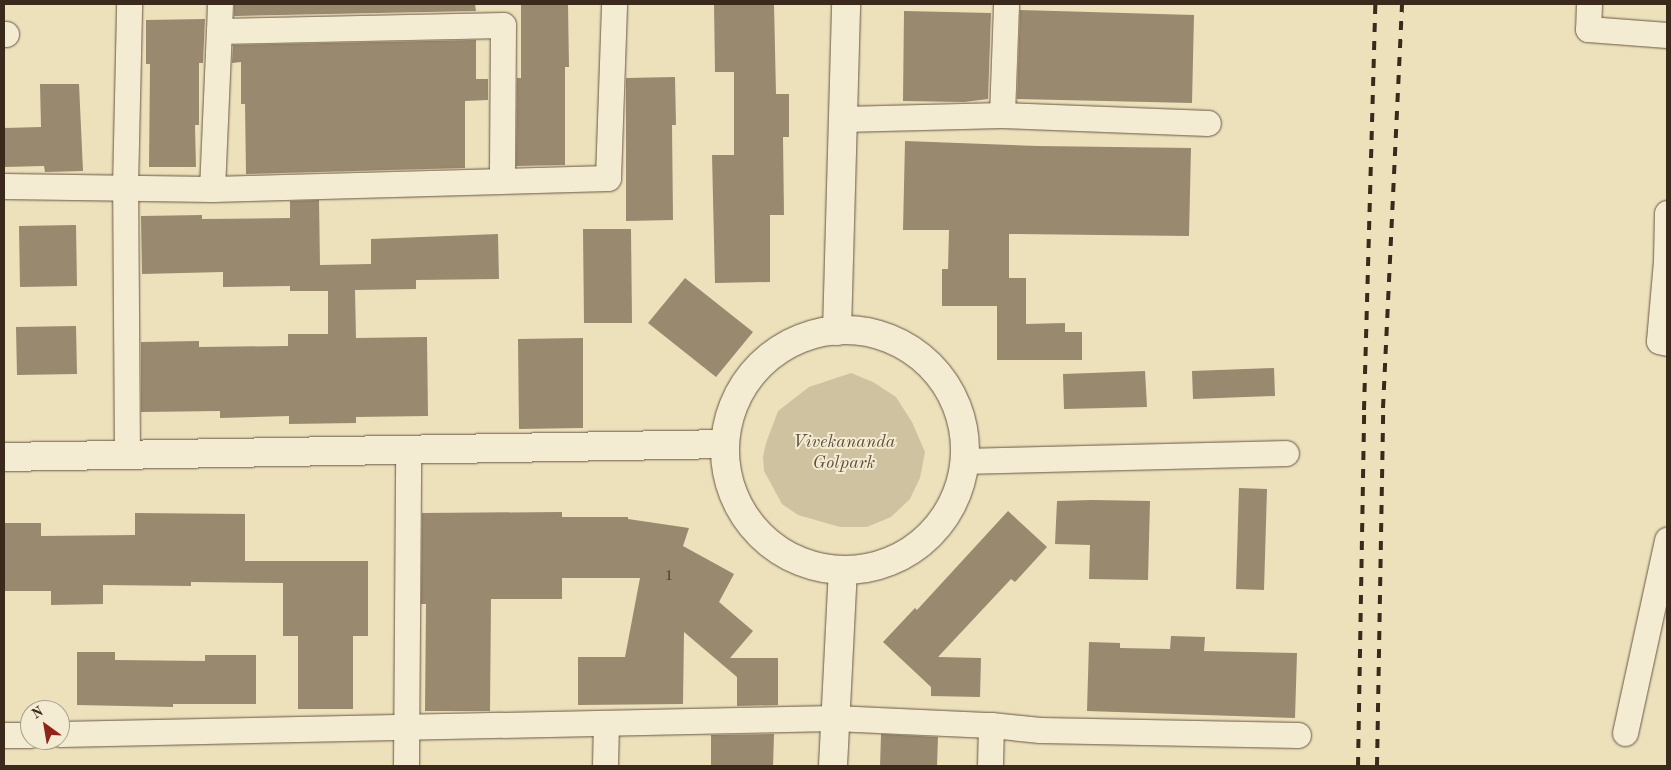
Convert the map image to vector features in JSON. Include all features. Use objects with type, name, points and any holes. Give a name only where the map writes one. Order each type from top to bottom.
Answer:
[{"type":"street","points":[[127,455],[125,187],[129,4]]},
{"type":"street","points":[[212,189],[220,4]]},
{"type":"street","points":[[4,186],[212,189],[608,178],[614,4]]},
{"type":"street","points":[[837,331],[846,4]]},
{"type":"street","points":[[1002,115],[1006,4]]},
{"type":"street","points":[[1589,4],[1588,29],[1667,34]]},
{"type":"street","points":[[219,31],[503,25],[502,180]]},
{"type":"street","points":[[843,119],[1002,115],[1208,124]]},
{"type":"street","points":[[1667,213],[1666,261],[1659,341],[1667,343]]},
{"type":"street","points":[[837,331],[860,331],[882,336],[904,345],[923,358],[939,375],[957,408],[964,438],[964,461],[960,483],[952,504],[925,539],[907,552],[887,562],[865,568],[843,570],[819,567],[796,560],[775,548],[757,532],[742,513],[732,491],[726,468],[725,444],[728,422],[735,402],[759,366],[776,352],[795,341],[815,334],[837,331]]},
{"type":"street","points":[[4,457],[725,444]]},
{"type":"street","points":[[406,766],[408,449]]},
{"type":"street","points":[[964,461],[1286,453]]},
{"type":"street","points":[[1625,733],[1667,540]]},
{"type":"street","points":[[833,766],[843,570]]},
{"type":"street","points":[[70,734],[834,718],[990,725],[1040,730],[1298,735]]},
{"type":"street","points":[[605,766],[606,723]]},
{"type":"street","points":[[990,725],[990,766]]},
{"type":"street","points":[[4,735],[20,735]]},
{"type":"green space","name":"Vivekananda Golpark","points":[[851,373],[873,382],[896,397],[912,422],[925,452],[920,478],[910,499],[891,517],[867,527],[840,527],[798,515],[782,504],[764,471],[763,457],[766,443],[778,411],[809,387]]},
{"type":"building","points":[[234,4],[475,4],[476,11],[234,16]]},
{"type":"building","points":[[521,4],[568,4],[569,67],[565,67],[565,165],[516,166],[517,78],[521,78]]},
{"type":"building","points":[[714,4],[774,4],[776,94],[789,94],[789,137],[783,137],[784,215],[770,215],[770,282],[715,283],[712,155],[734,155],[734,72],[715,72]]},
{"type":"building","points":[[1020,10],[1194,15],[1192,103],[1017,99]]},
{"type":"building","points":[[904,11],[991,13],[988,99],[964,102],[903,101]]},
{"type":"building","points":[[205,19],[203,63],[199,63],[199,125],[195,125],[196,167],[149,167],[150,64],[146,64],[146,20]]},
{"type":"building","points":[[476,40],[476,79],[488,79],[488,100],[465,101],[465,168],[246,174],[245,104],[241,104],[241,62],[232,63],[233,45]]},
{"type":"building","points":[[675,77],[676,125],[672,125],[673,220],[626,221],[626,78]]},
{"type":"building","points":[[40,84],[79,84],[83,171],[45,172],[44,166],[4,167],[4,128],[41,127]]},
{"type":"building","points":[[905,141],[1038,146],[1191,148],[1189,236],[1009,234],[1009,278],[1026,278],[1026,324],[1065,323],[1065,332],[1082,332],[1082,360],[997,360],[997,306],[942,306],[942,269],[948,269],[949,230],[903,230]]},
{"type":"building","points":[[319,200],[320,265],[371,264],[371,239],[498,234],[499,279],[416,280],[416,289],[355,290],[356,338],[427,337],[428,416],[356,417],[356,423],[289,424],[289,416],[220,418],[220,411],[141,412],[141,342],[199,341],[199,347],[288,346],[288,334],[328,334],[328,291],[290,291],[290,286],[223,287],[223,272],[142,274],[141,216],[202,215],[202,219],[290,218],[290,201]]},
{"type":"building","points":[[76,225],[77,286],[20,287],[19,226]]},
{"type":"building","points":[[583,229],[631,229],[632,323],[584,323]]},
{"type":"building","points":[[685,278],[753,332],[716,377],[648,323]]},
{"type":"building","points":[[76,326],[77,374],[17,375],[16,327]]},
{"type":"building","points":[[583,338],[583,428],[519,429],[518,339]]},
{"type":"building","points":[[1274,368],[1275,396],[1193,399],[1192,371]]},
{"type":"building","points":[[1145,371],[1147,407],[1064,409],[1063,374]]},
{"type":"building","points":[[1239,488],[1267,489],[1264,590],[1236,589]]},
{"type":"building","points":[[1057,501],[1150,501],[1148,580],[1089,579],[1090,545],[1055,544]]},
{"type":"building","points":[[1008,511],[1047,547],[1015,582],[1011,579],[938,657],[981,658],[980,697],[931,696],[931,687],[883,642],[915,608],[917,610]]},
{"type":"building","points":[[562,512],[562,517],[628,517],[628,519],[689,528],[683,546],[734,574],[719,602],[753,631],[730,658],[778,658],[778,705],[737,706],[737,677],[684,632],[683,704],[578,705],[578,657],[625,657],[640,578],[562,578],[562,599],[491,599],[490,711],[425,711],[426,604],[421,604],[422,513]]},
{"type":"building","points":[[135,513],[245,514],[245,561],[368,561],[368,636],[353,636],[353,709],[298,709],[298,636],[283,636],[283,583],[191,582],[191,586],[103,585],[103,604],[51,605],[51,591],[4,591],[4,523],[41,523],[41,536],[135,535]]},
{"type":"building","points":[[1171,636],[1205,637],[1204,651],[1297,653],[1295,718],[1087,711],[1089,642],[1120,643],[1120,648],[1170,649]]},
{"type":"building","points":[[77,652],[115,652],[115,660],[205,661],[205,655],[256,655],[256,704],[173,704],[173,707],[77,705]]},
{"type":"building","points":[[774,734],[773,766],[711,766],[711,735]]},
{"type":"building","points":[[881,734],[938,737],[937,766],[880,766]]},
{"type":"railway","points":[[1358,766],[1364,410],[1375,4]]},
{"type":"railway","points":[[1377,766],[1383,408],[1402,4]]}]
